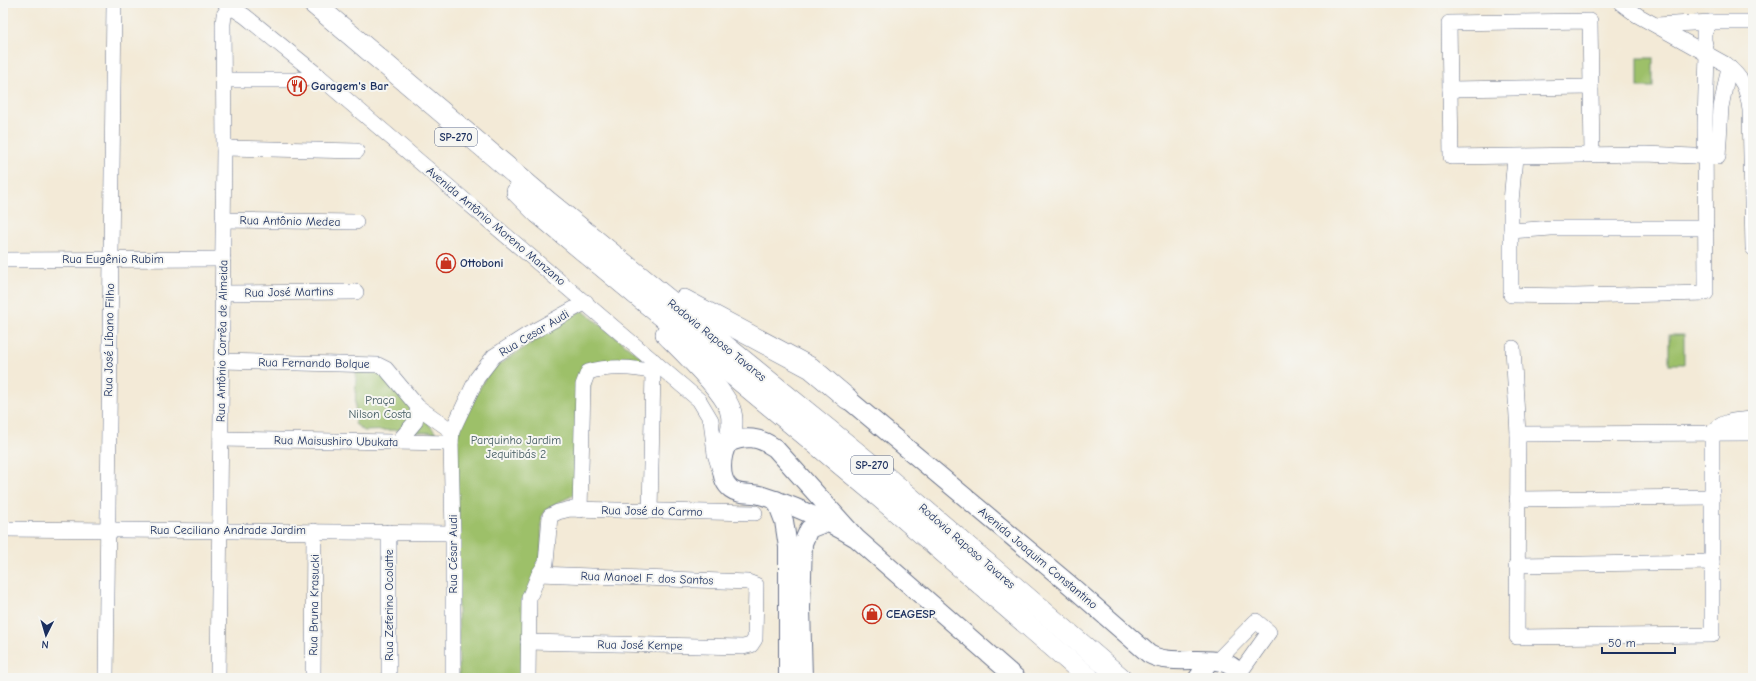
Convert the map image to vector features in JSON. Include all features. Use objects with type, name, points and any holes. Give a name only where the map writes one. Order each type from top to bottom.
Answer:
[{"type":"highway","name":"Rodovia Raposo Tavares","points":[[300,3],[337,25],[541,196],[614,266],[1090,678]]},
{"type":"highway","name":"Rodovia Raposo Tavares","points":[[300,3],[499,174],[538,213],[614,266],[879,471],[1121,678]]},
{"type":"highway","points":[[320,3],[337,25]]},
{"type":"highway","points":[[614,266],[687,302],[811,368],[848,399]]},
{"type":"highway","points":[[614,266],[726,401],[732,422],[732,429],[728,443]]},
{"type":"main road","name":"Avenida Joaquim Constantino","points":[[848,399],[1070,585],[1149,654],[1162,660],[1213,661],[1230,664],[1240,676]]},
{"type":"main road","name":"Avenida Antônio Moreno Manzano","points":[[728,443],[752,437],[766,442],[775,448],[856,538],[1016,678]]},
{"type":"main road","points":[[724,478],[722,459],[724,450],[728,443]]},
{"type":"main road","name":"Avenida Antônio Moreno Manzano","points":[[724,478],[727,484],[738,492],[757,494],[776,500],[831,522],[856,538]]},
{"type":"main road","points":[[776,500],[784,520],[788,547],[788,678]]},
{"type":"main road","points":[[803,678],[801,608],[803,543],[808,529],[831,522]]},
{"type":"main road","points":[[1198,678],[1213,661]]},
{"type":"street","name":"Rua José Líbano Filho","points":[[106,678],[114,3]]},
{"type":"street","points":[[1621,3],[1637,15],[1708,54],[1748,80],[1753,248]]},
{"type":"street","name":"Avenida Antônio Moreno Manzano","points":[[227,4],[245,16],[320,77],[586,302],[654,366],[699,400],[706,409],[713,429],[717,460],[724,478]]},
{"type":"street","name":"Rua Antônio Corrêa de Almeida","points":[[218,678],[224,148],[223,24],[227,4]]},
{"type":"street","points":[[1592,155],[1590,21],[1449,23],[1451,157],[1515,157],[1645,154],[1718,157],[1721,107],[1730,67]]},
{"type":"street","points":[[1656,25],[1711,22],[1753,22]]},
{"type":"street","points":[[1515,157],[1511,202],[1511,295],[1574,296],[1706,293],[1708,54],[1704,35],[1706,28],[1711,22]]},
{"type":"street","points":[[224,80],[296,80],[320,77]]},
{"type":"street","points":[[1450,89],[1591,87]]},
{"type":"street","points":[[224,148],[357,151]]},
{"type":"street","name":"Rua Antônio Medea","points":[[223,220],[356,222]]},
{"type":"street","points":[[1511,231],[1551,228],[1706,228]]},
{"type":"street","name":"Rua Eugênio Rubim","points":[[3,260],[223,259]]},
{"type":"street","name":"Rua José Martins","points":[[222,293],[356,292]]},
{"type":"street","name":"Rua Cesar Audi","points":[[451,437],[477,378],[494,356],[527,335],[586,302]]},
{"type":"street","points":[[1513,348],[1518,434],[1516,565],[1517,637],[1712,635],[1712,434],[1722,423],[1753,419]]},
{"type":"street","name":"Rua Fernando Bolque","points":[[222,361],[378,365],[386,369],[418,406],[451,437]]},
{"type":"street","points":[[580,510],[583,385],[588,372],[599,369],[642,369],[654,366],[650,511]]},
{"type":"street","points":[[398,442],[415,422],[418,406]]},
{"type":"street","points":[[1518,434],[1753,433]]},
{"type":"street","name":"Rua Maisushiro Ubukata","points":[[221,439],[398,442],[451,437]]},
{"type":"street","name":"Rua César Audi","points":[[451,437],[453,532],[453,678]]},
{"type":"street","points":[[1518,499],[1712,497]]},
{"type":"street","name":"Rua José do Carmo","points":[[539,574],[546,563],[550,516],[558,512],[580,510],[755,513]]},
{"type":"street","name":"Rua Ceciliano Andrade Jardim","points":[[3,529],[453,532]]},
{"type":"street","name":"Rua Bruna Krasucki","points":[[313,678],[314,531]]},
{"type":"street","name":"Rua Zeferino Ocolatte","points":[[389,532],[389,678]]},
{"type":"street","points":[[1516,565],[1712,562]]},
{"type":"street","points":[[528,678],[529,598],[539,574]]},
{"type":"street","name":"Rua Manoel F. dos Santos","points":[[539,574],[748,582],[756,585],[755,639],[751,645]]},
{"type":"street","points":[[1213,661],[1256,621],[1269,632],[1240,676]]},
{"type":"street","name":"Rua José Kempe","points":[[528,642],[743,647],[751,645]]},
{"type":"green space","points":[[1638,58],[1653,58],[1653,87],[1638,87]]},
{"type":"green space","name":"Parquinho Jardim Jequitibás 2","points":[[582,310],[641,357],[642,361],[640,365],[593,364],[576,494],[549,507],[542,516],[541,558],[523,678],[459,678],[455,435],[489,371]]},
{"type":"green space","points":[[1669,335],[1684,335],[1684,364],[1669,364]]},
{"type":"green space","name":"Praça Nilson Costa","points":[[374,368],[410,404],[412,417],[399,430],[364,431],[355,424],[356,370]]},
{"type":"green space","points":[[424,418],[436,433],[415,432]]},
{"type":"place","name":"Garagem's Bar","points":[[297,86]]},
{"type":"place","name":"Ottoboni","points":[[446,263]]},
{"type":"place","name":"CEAGESP","points":[[872,614]]}]
